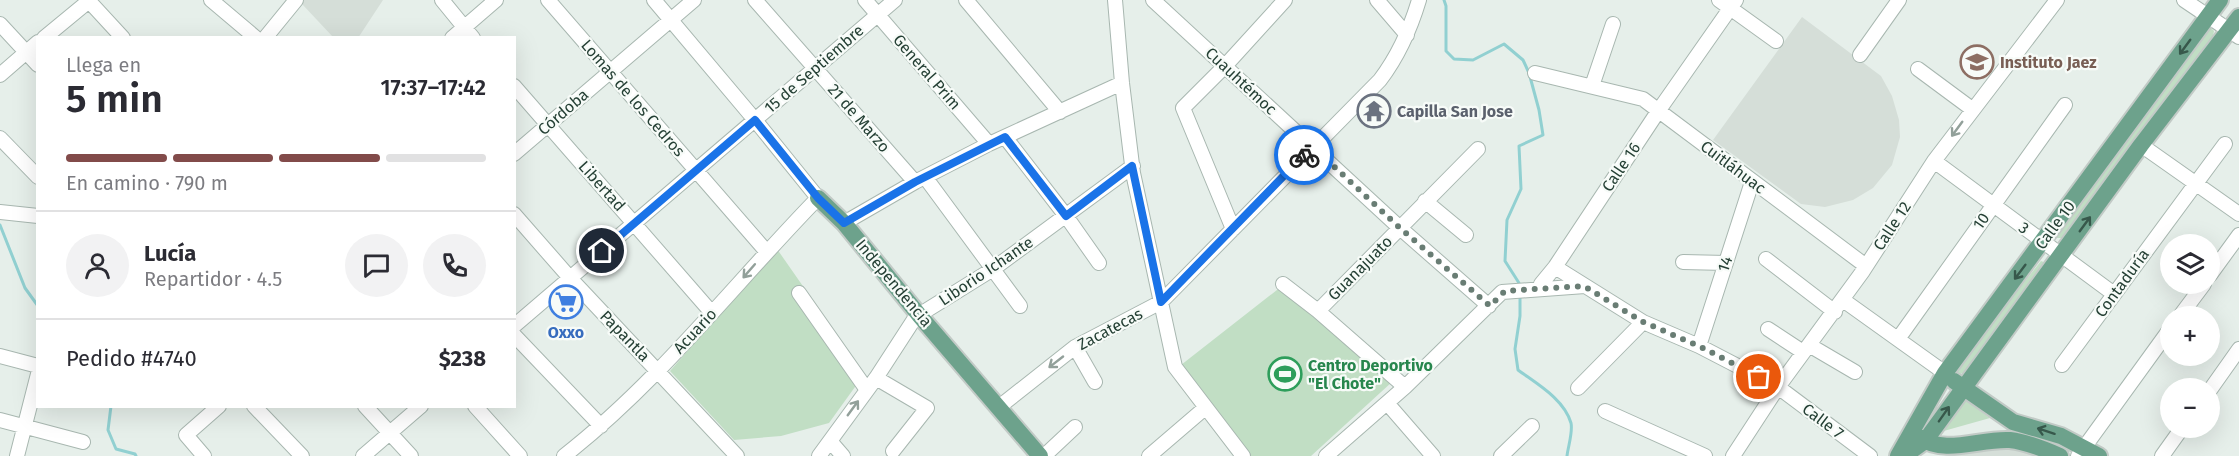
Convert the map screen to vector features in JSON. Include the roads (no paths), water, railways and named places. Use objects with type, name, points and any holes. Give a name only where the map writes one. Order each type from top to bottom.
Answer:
[{"type":"main road","name":"Calle 10","points":[[1904,456],[1918,437],[1945,373],[2220,0]]},
{"type":"main road","name":"Calle 10","points":[[1898,456],[1962,388],[2141,145],[2236,28]]},
{"type":"main road","name":"Independencia","points":[[818,198],[844,223],[919,315],[1042,456]]},
{"type":"main road","points":[[1945,373],[1962,388],[2013,422],[2053,433],[2087,454]]},
{"type":"main road","points":[[1918,437],[1943,446],[2011,440],[2036,446],[2060,456]]},
{"type":"street","points":[[46,36],[89,0],[121,36]]},
{"type":"street","points":[[211,0],[251,36]]},
{"type":"street","points":[[267,36],[296,0]]},
{"type":"street","points":[[442,0],[469,33],[496,0]]},
{"type":"street","name":"Lomas de los Cedros","points":[[548,0],[766,251]]},
{"type":"street","name":"Independencia","points":[[654,0],[818,198]]},
{"type":"street","name":"Córdoba","points":[[516,152],[694,0]]},
{"type":"street","name":"21 de Marzo","points":[[755,0],[815,68],[920,179],[993,268],[1020,306]]},
{"type":"street","name":"General Prim","points":[[865,0],[988,144]]},
{"type":"street","name":"15 de Septiembre","points":[[516,324],[895,0]]},
{"type":"street","points":[[966,0],[1060,112]]},
{"type":"street","points":[[1115,0],[1132,166],[1175,367],[1204,408],[1243,456]]},
{"type":"street","name":"Cuauhtémoc","points":[[1153,0],[1400,228],[1490,306]]},
{"type":"street","points":[[1233,229],[1183,108],[1285,0]]},
{"type":"street","points":[[1377,0],[1407,35]]},
{"type":"street","name":"Zacatecas","points":[[999,407],[1075,347],[1161,302],[1312,146],[1380,80],[1396,58],[1419,0]]},
{"type":"street","points":[[1860,55],[1899,0]]},
{"type":"street","name":"Calle 12","points":[[1739,453],[1779,387],[1835,312],[1934,161],[2056,0]]},
{"type":"street","points":[[2184,0],[2207,16],[2236,28]]},
{"type":"street","points":[[1728,3],[1776,41]]},
{"type":"street","name":"Calle 16","points":[[1539,288],[1728,3]]},
{"type":"street","points":[[0,24],[36,63]]},
{"type":"street","points":[[1592,86],[1613,24]]},
{"type":"street","points":[[0,75],[36,44]]},
{"type":"street","points":[[1918,69],[1972,109]]},
{"type":"street","name":"Cuitláhuac","points":[[1535,73],[1643,99],[1866,266]]},
{"type":"street","points":[[844,223],[920,179],[988,144],[1122,83]]},
{"type":"street","name":"Libertad","points":[[516,88],[712,313]]},
{"type":"street","name":"10","points":[[1898,339],[2065,105]]},
{"type":"street","points":[[1005,137],[1099,263]]},
{"type":"street","points":[[0,138],[36,175]]},
{"type":"street","name":"Contaduría","points":[[2062,365],[2225,144]]},
{"type":"street","points":[[2141,145],[2239,214]]},
{"type":"street","name":"Guanajuato","points":[[1318,310],[1478,148]]},
{"type":"street","name":"3","points":[[1934,161],[2114,294]]},
{"type":"street","name":"Liborio Ichante","points":[[819,456],[919,315],[993,268],[1132,166]]},
{"type":"street","name":"14","points":[[1699,346],[1752,182]]},
{"type":"street","name":"Acuario","points":[[572,454],[658,370],[766,251],[818,198]]},
{"type":"street","points":[[1425,201],[1466,235]]},
{"type":"street","points":[[3,212],[36,216]]},
{"type":"street","name":"Papantla","points":[[516,216],[570,279],[737,456]]},
{"type":"street","points":[[2220,261],[2239,235]]},
{"type":"street","points":[[1766,259],[1835,312]]},
{"type":"street","points":[[1683,262],[1726,263]]},
{"type":"street","name":"Calle 7","points":[[1555,267],[1643,322],[1699,346],[1779,387],[1870,456]]},
{"type":"street","points":[[1283,284],[1318,310],[1406,387]]},
{"type":"street","points":[[1326,456],[1406,387],[1502,292],[1584,286]]},
{"type":"street","points":[[799,293],[867,390]]},
{"type":"street","points":[[1843,300],[1945,373]]},
{"type":"street","points":[[1578,388],[1643,322]]},
{"type":"street","points":[[1768,329],[1855,372]]},
{"type":"street","points":[[516,337],[601,426]]},
{"type":"street","points":[[2087,454],[2160,344]]},
{"type":"street","points":[[1075,347],[1095,382]]},
{"type":"street","points":[[2218,378],[2239,349]]},
{"type":"street","points":[[0,356],[36,365]]},
{"type":"street","points":[[876,378],[927,408],[893,451]]},
{"type":"street","points":[[17,456],[36,382]]},
{"type":"street","points":[[1387,402],[1433,456]]},
{"type":"street","points":[[204,456],[186,435],[217,408]]},
{"type":"street","points":[[256,408],[302,456]]},
{"type":"street","points":[[367,408],[411,456]]},
{"type":"street","points":[[363,456],[419,408]]},
{"type":"street","points":[[477,408],[520,456]]},
{"type":"street","points":[[1149,456],[1204,408]]},
{"type":"street","points":[[1605,411],[1705,456]]},
{"type":"street","points":[[0,420],[83,442]]},
{"type":"street","points":[[1501,456],[1532,426]]},
{"type":"street","points":[[1042,456],[1075,427]]},
{"type":"street","points":[[2162,456],[2175,438]]},
{"type":"street","points":[[830,441],[843,456]]},
{"type":"waterway","points":[[1444,0],[1446,51],[1454,59],[1473,60],[1504,44],[1523,60],[1539,110],[1543,135],[1519,146],[1521,189],[1507,220],[1505,261],[1519,283],[1519,288]]},
{"type":"waterway","points":[[0,225],[25,288],[36,303]]},
{"type":"waterway","points":[[1520,294],[1520,316],[1515,349],[1518,370],[1556,399],[1567,414],[1571,423],[1567,456]]},
{"type":"waterway","points":[[111,408],[108,430],[116,449],[136,456]]},
{"type":"place","name":"Instituto Jaez","points":[[1977,62]]},
{"type":"place","name":"Capilla San Jose","points":[[1374,111]]},
{"type":"place","name":"Oxxo","points":[[566,302]]},
{"type":"place","name":"Centro Deportivo \"El Chote\"","points":[[1285,374]]}]
